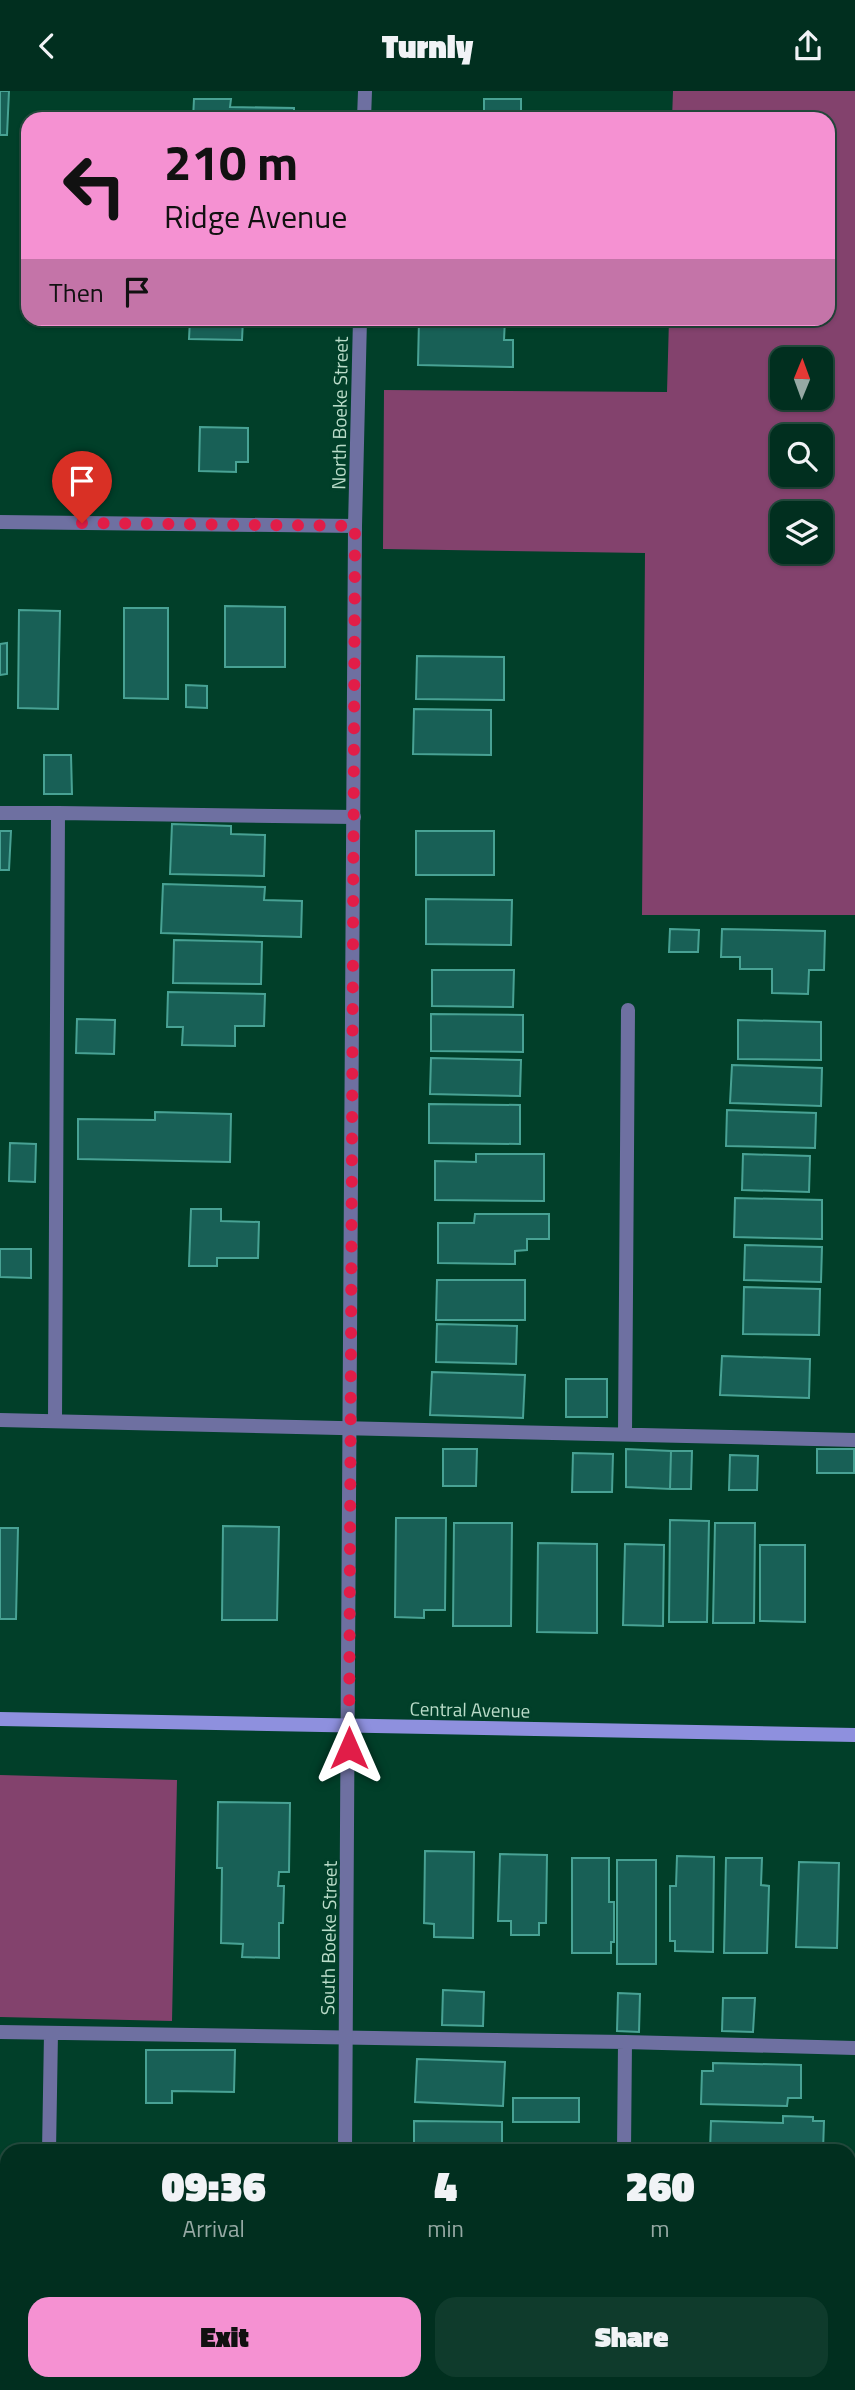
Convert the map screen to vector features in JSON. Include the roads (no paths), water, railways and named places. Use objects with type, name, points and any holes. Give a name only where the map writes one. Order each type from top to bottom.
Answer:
[{"type":"main road","name":"Central Avenue","points":[[0,1719],[855,1735]]},
{"type":"street","points":[[364,112],[365,91]]},
{"type":"street","name":"North Boeke Street","points":[[349,1726],[355,526],[360,326]]},
{"type":"street","points":[[0,523],[355,526]]},
{"type":"street","points":[[0,813],[354,817]]},
{"type":"street","points":[[55,1421],[58,813]]},
{"type":"street","points":[[625,1434],[628,1010]]},
{"type":"street","points":[[0,1420],[350,1426],[855,1440]]},
{"type":"street","name":"South Boeke Street","points":[[345,2144],[349,1726]]},
{"type":"street","points":[[0,2032],[855,2048]]},
{"type":"street","points":[[49,2144],[51,2033]]},
{"type":"street","points":[[624,2144],[625,2042]]}]
